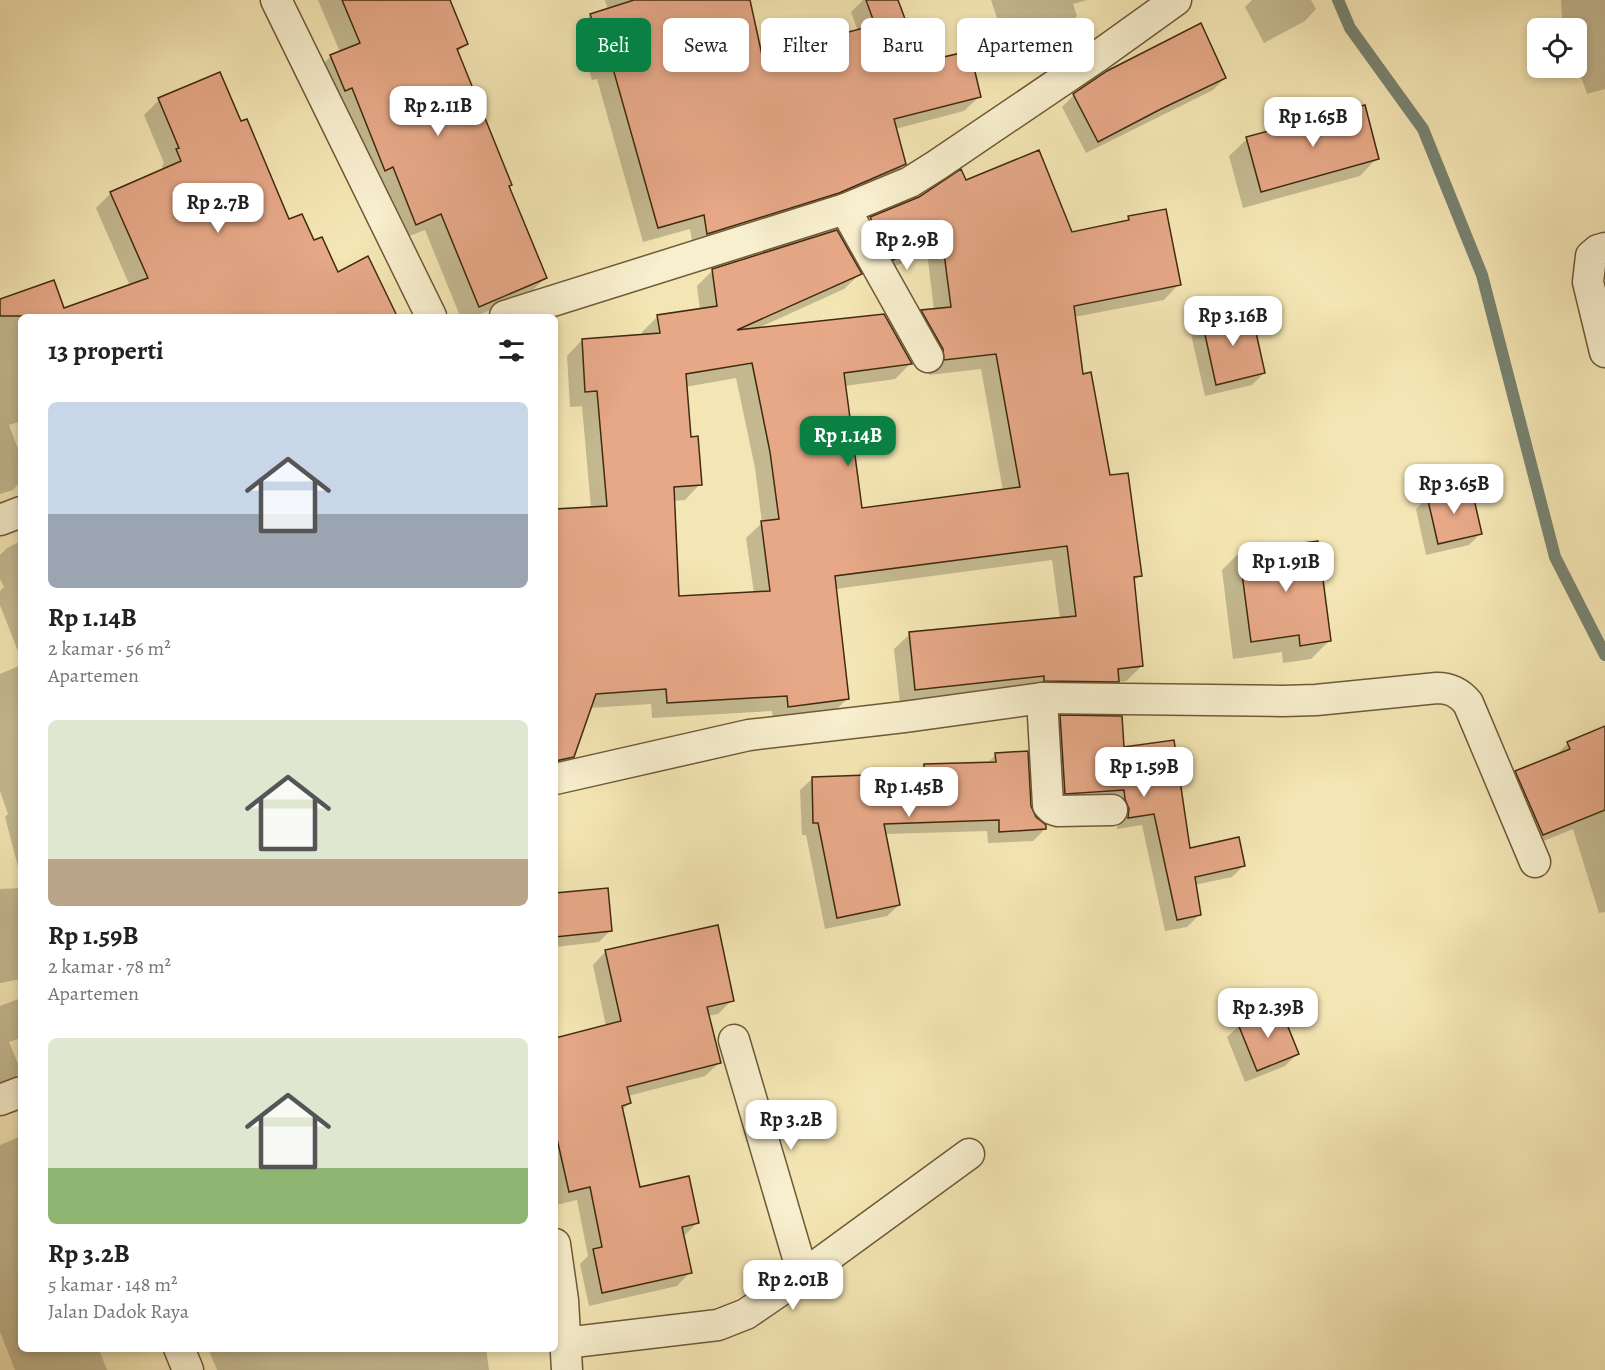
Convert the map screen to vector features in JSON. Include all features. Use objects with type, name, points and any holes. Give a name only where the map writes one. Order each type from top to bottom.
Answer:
[{"type":"street","points":[[276,0],[430,314]]},
{"type":"street","points":[[511,314],[845,209],[910,182],[1098,56],[1176,0]]},
{"type":"street","points":[[845,209],[928,357]]},
{"type":"street","points":[[1605,248],[1591,256],[1588,282],[1605,352]]},
{"type":"street","points":[[0,520],[18,514]]},
{"type":"street","points":[[558,778],[749,735],[1041,698],[1283,701],[1437,688],[1454,690],[1468,703],[1535,862]]},
{"type":"street","points":[[1041,698],[1048,805],[1058,811],[1112,810]]},
{"type":"street","points":[[734,1040],[803,1275]]},
{"type":"street","points":[[0,1100],[18,1093]]},
{"type":"street","points":[[558,1265],[563,1300],[566,1356],[718,1325],[746,1314],[969,1154]]},
{"type":"street","points":[[181,1352],[188,1370]]},
{"type":"building","points":[[342,0],[450,0],[468,44],[457,49],[547,278],[479,307],[441,214],[416,225],[393,167],[385,171],[352,88],[345,91],[330,55],[360,43]]},
{"type":"building","points":[[634,0],[750,0],[761,50],[761,72],[849,72],[849,32],[861,29],[861,72],[945,72],[945,57],[957,54],[957,72],[975,72],[981,97],[894,119],[906,164],[839,193],[707,234],[704,215],[658,228],[614,72],[651,72],[651,18],[591,18],[590,14]]},
{"type":"building","points":[[866,0],[898,0],[905,18],[872,18]]},
{"type":"building","points":[[1201,23],[1226,78],[1098,142],[1073,94],[1107,71]]},
{"type":"building","points":[[220,72],[241,121],[247,119],[289,219],[302,214],[314,240],[322,237],[338,272],[368,256],[396,314],[18,314],[18,316],[0,316],[0,299],[54,280],[64,308],[148,278],[110,192],[181,161],[176,149],[179,148],[158,98]]},
{"type":"building","points":[[1365,105],[1379,159],[1261,192],[1246,137]]},
{"type":"building","points":[[1039,150],[1072,232],[1129,220],[1128,216],[1166,209],[1181,285],[1074,306],[1083,374],[1091,372],[1110,475],[1128,473],[1142,576],[1134,577],[1143,666],[1118,669],[1119,682],[1044,681],[1044,676],[915,690],[909,632],[1076,616],[1067,546],[835,576],[849,699],[788,707],[787,696],[667,703],[666,689],[596,694],[574,757],[558,760],[558,509],[607,506],[597,391],[585,392],[582,339],[660,333],[657,315],[717,306],[712,269],[837,230],[862,274],[737,330],[884,314],[912,364],[844,373],[862,508],[1020,487],[996,354],[944,360],[943,349],[921,310],[951,307],[942,238],[893,260],[870,217],[919,197],[961,169],[966,180]],"holes":[[[752,363],[770,452],[779,519],[761,521],[770,591],[679,596],[674,487],[702,485],[698,436],[691,437],[686,374]]]},
{"type":"building","points":[[1251,310],[1265,373],[1216,385],[1202,321]]},
{"type":"building","points":[[1471,486],[1482,534],[1438,544],[1427,496]]},
{"type":"building","points":[[1318,541],[1331,641],[1300,646],[1299,635],[1251,642],[1239,551]]},
{"type":"building","points":[[1060,715],[1122,716],[1124,747],[1174,740],[1190,848],[1239,837],[1245,866],[1195,877],[1201,915],[1177,920],[1154,814],[1128,818],[1129,809],[1124,790],[1065,794]]},
{"type":"building","points":[[1605,726],[1605,810],[1543,835],[1515,771],[1570,749],[1567,742]]},
{"type":"building","points":[[1028,751],[1031,806],[1036,817],[1046,825],[1046,829],[999,832],[999,820],[884,824],[900,905],[837,918],[818,823],[813,823],[812,777],[924,773],[924,764],[996,762],[995,753]]},
{"type":"building","points":[[608,888],[612,931],[558,937],[558,893]]},
{"type":"building","points":[[718,925],[734,1001],[707,1007],[721,1063],[627,1087],[631,1103],[622,1106],[640,1187],[689,1176],[699,1223],[682,1227],[692,1273],[602,1293],[593,1249],[602,1247],[590,1187],[569,1192],[558,1143],[558,1037],[621,1021],[605,950]]},
{"type":"building","points":[[1280,1007],[1299,1054],[1257,1071],[1238,1024]]},
{"type":"waterway","points":[[1338,0],[1350,28],[1423,129],[1482,275],[1555,557],[1605,655]]}]
